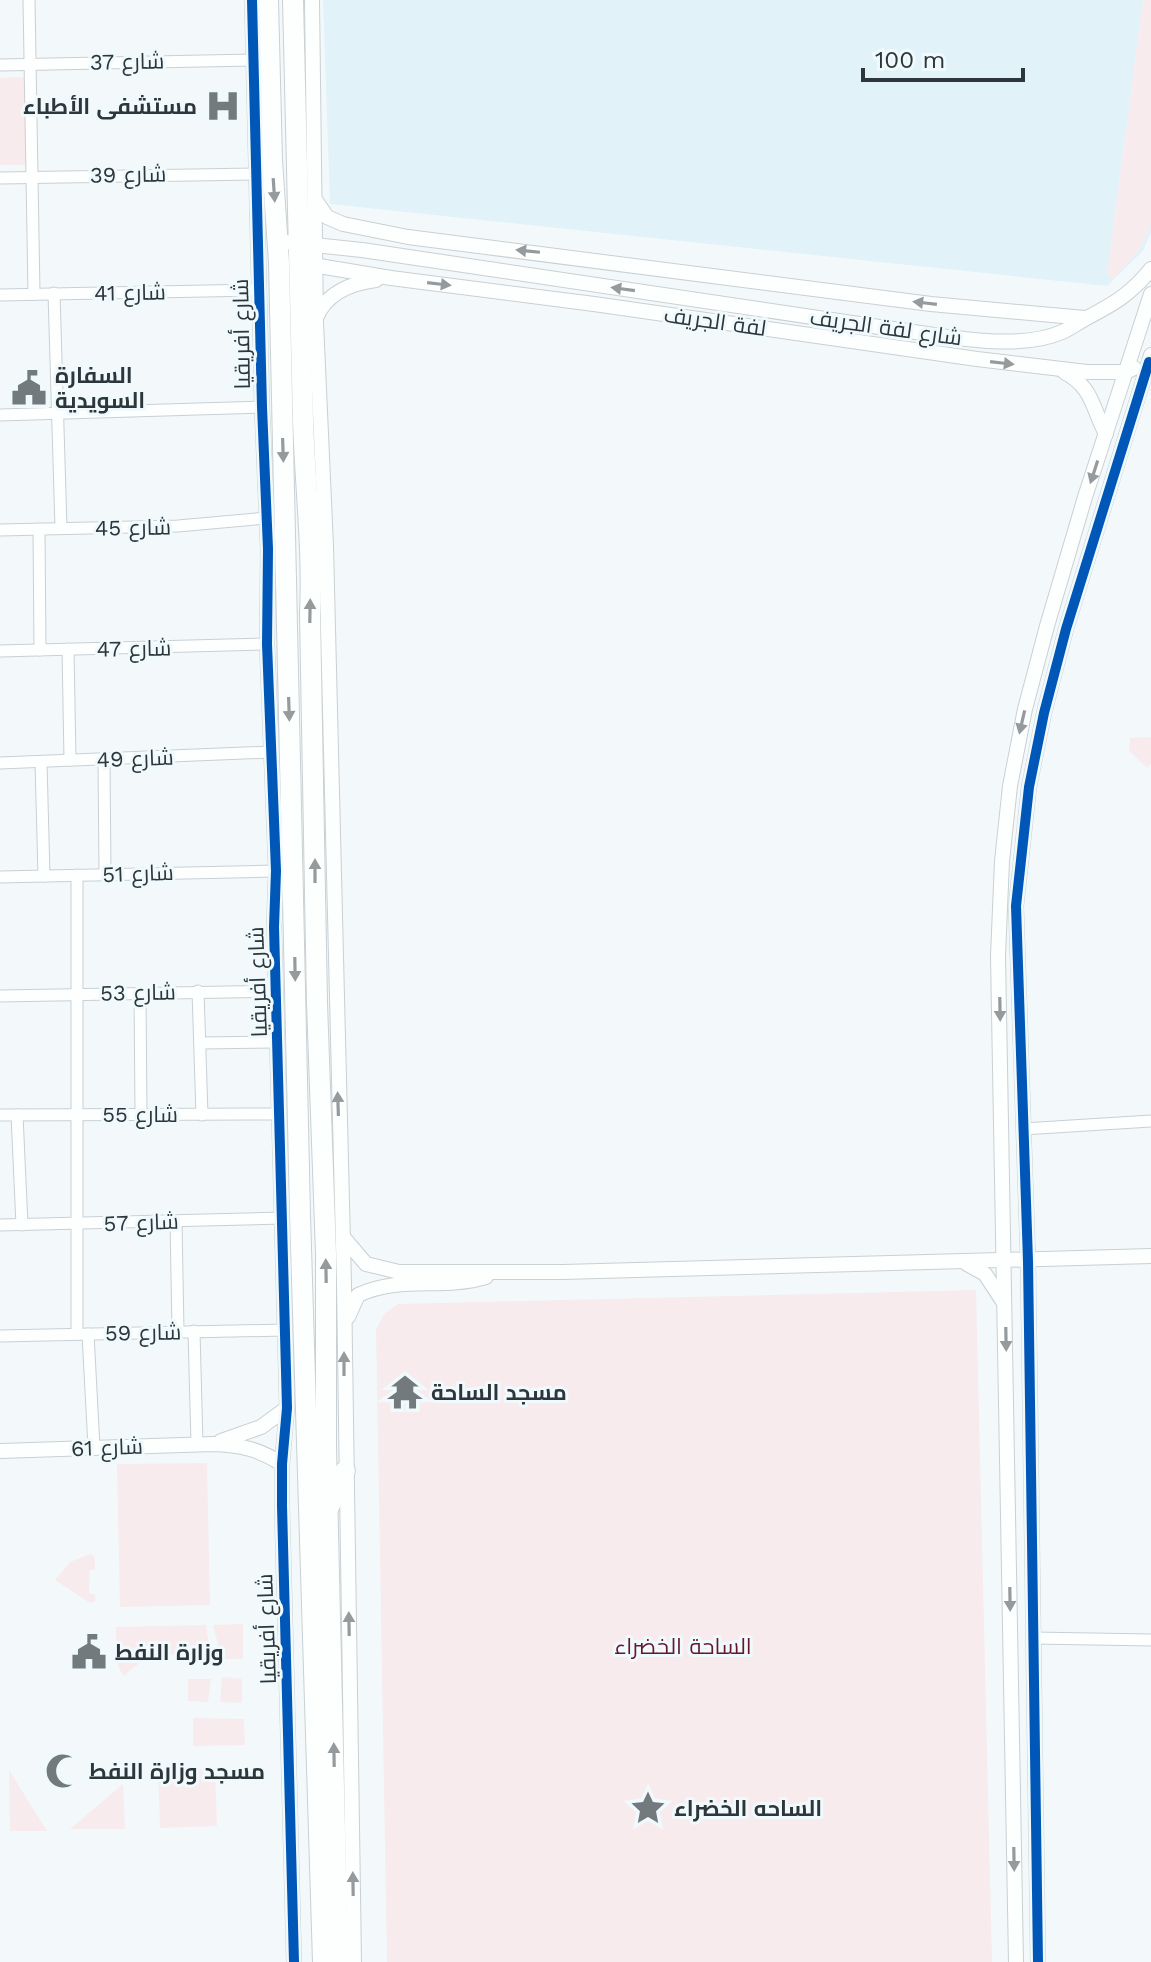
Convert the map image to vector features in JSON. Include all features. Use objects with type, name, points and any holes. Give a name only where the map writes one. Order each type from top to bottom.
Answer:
[{"type":"highway","name":"شارع أفريقيا","points":[[268,0],[268,77],[297,253],[287,569],[300,1215],[326,1833]]},
{"type":"highway","name":"شارع أفريقيا","points":[[293,0],[297,253],[304,454],[312,572],[310,614],[317,1003],[326,1254],[326,1833]]},
{"type":"highway","points":[[312,572],[326,546]]},
{"type":"highway","points":[[268,549],[287,569]]},
{"type":"highway","points":[[292,805],[315,803]]},
{"type":"highway","points":[[317,1003],[336,1014]]},
{"type":"highway","points":[[327,1510],[345,1471]]},
{"type":"highway","points":[[323,1962],[326,1833]]},
{"type":"highway","points":[[326,1833],[338,1962]]},
{"type":"street","points":[[29,0],[34,294]]},
{"type":"street","name":"شارع أفريقيا","points":[[252,0],[268,549],[267,644],[276,871],[287,1408],[282,1464],[294,1962]]},
{"type":"street","name":"شارع أفريقيا","points":[[312,0],[316,201],[297,253],[316,322],[326,546],[343,1237],[354,1962]]},
{"type":"street","name":"شارع 37","points":[[0,65],[254,60]]},
{"type":"street","name":"شارع 39","points":[[0,178],[256,174]]},
{"type":"street","points":[[316,201],[327,217],[343,224],[437,241],[575,256],[931,304],[1086,318]]},
{"type":"street","name":"لفة الجريف","points":[[297,253],[391,278],[1060,370],[1126,372],[1150,358]]},
{"type":"street","name":"شارع لفة الجريف","points":[[297,253],[965,338],[1028,340],[1060,333],[1104,311],[1128,295],[1151,269]]},
{"type":"street","points":[[316,322],[322,307],[338,292],[354,283],[391,278]]},
{"type":"street","name":"شارع 41","points":[[0,295],[260,290]]},
{"type":"street","points":[[54,293],[61,528]]},
{"type":"street","points":[[1016,1962],[998,956],[1004,837],[1014,757],[1047,626],[1151,294]]},
{"type":"street","points":[[1038,1962],[1028,1261],[1017,956],[1019,879],[1033,761],[1066,629],[1150,358]]},
{"type":"street","points":[[1060,370],[1086,388],[1106,434]]},
{"type":"street","points":[[0,415],[262,407]]},
{"type":"street","name":"شارع 45","points":[[0,530],[178,526],[266,518]]},
{"type":"street","points":[[39,529],[40,650]]},
{"type":"street","name":"شارع 47","points":[[0,651],[267,644]]},
{"type":"street","points":[[68,649],[70,760]]},
{"type":"street","name":"شارع 49","points":[[0,763],[271,752]]},
{"type":"street","points":[[1014,757],[1033,761]]},
{"type":"street","points":[[104,760],[105,874]]},
{"type":"street","points":[[41,762],[44,876]]},
{"type":"street","name":"شارع 51","points":[[0,877],[276,871]]},
{"type":"street","points":[[77,875],[77,1224],[82,1334],[94,1447]]},
{"type":"street","points":[[998,956],[1017,956]]},
{"type":"street","points":[[198,991],[202,1115]]},
{"type":"street","name":"شارع 53","points":[[0,996],[277,991]]},
{"type":"street","points":[[140,993],[141,1114]]},
{"type":"street","points":[[200,1043],[278,1042]]},
{"type":"street","name":"شارع 55","points":[[0,1115],[280,1114]]},
{"type":"street","points":[[17,1115],[22,1225]]},
{"type":"street","points":[[1023,1129],[1151,1121]]},
{"type":"street","name":"شارع 57","points":[[0,1225],[283,1218]]},
{"type":"street","points":[[176,1221],[178,1331]]},
{"type":"street","points":[[343,1237],[361,1260],[385,1271],[498,1273],[1151,1256]]},
{"type":"street","points":[[963,1262],[985,1274],[1006,1305]]},
{"type":"street","points":[[344,1333],[350,1307],[358,1295],[372,1289],[387,1284],[471,1281],[498,1273]]},
{"type":"street","name":"شارع 59","points":[[0,1336],[285,1330]]},
{"type":"street","points":[[194,1331],[197,1444]]},
{"type":"street","points":[[213,1444],[261,1427],[287,1408]]},
{"type":"street","points":[[213,1444],[266,1453],[282,1464]]},
{"type":"street","name":"شارع 61","points":[[0,1451],[213,1444]]},
{"type":"street","points":[[1033,1638],[1151,1640]]},
{"type":"shaded area","points":[[323,0],[1143,0],[1107,275],[1113,279],[1139,250],[1151,224],[1151,232],[1143,251],[1107,286],[330,204]]},
{"type":"green space","points":[[1143,0],[1151,0],[1151,224],[1139,250],[1113,279],[1107,275]]},
{"type":"green space","points":[[25,77],[25,165],[0,165],[0,78]]},
{"type":"green space","points":[[1151,737],[1151,764],[1147,768],[1129,751],[1130,738]]},
{"type":"green space","name":"الساحة الخضراء","points":[[976,1290],[992,1962],[387,1962],[376,1329],[385,1313],[398,1304]]},
{"type":"green space","points":[[207,1463],[210,1605],[120,1607],[117,1464]]},
{"type":"green space","points":[[90,1554],[95,1557],[95,1570],[90,1570],[89,1593],[95,1595],[95,1601],[90,1603],[55,1580],[70,1562]]},
{"type":"green space","points":[[243,1624],[243,1659],[222,1659],[213,1625]]},
{"type":"green space","points":[[206,1625],[211,1660],[187,1659],[186,1654],[168,1655],[145,1661],[124,1676],[120,1671],[116,1627]]},
{"type":"green space","points":[[222,1677],[242,1679],[242,1703],[220,1702]]},
{"type":"green space","points":[[188,1679],[211,1679],[208,1702],[188,1701]]},
{"type":"green space","points":[[193,1718],[244,1719],[245,1745],[193,1746]]},
{"type":"green space","points":[[215,1769],[217,1826],[160,1828],[158,1771]]},
{"type":"green space","points":[[9,1770],[47,1831],[10,1831]]},
{"type":"green space","points":[[123,1784],[125,1829],[70,1829]]},
{"type":"cycle path","points":[[252,0],[268,549],[267,644],[276,871],[274,927],[287,1408],[282,1506],[294,1962]]},
{"type":"cycle path","points":[[1038,1962],[1028,1261],[1016,906],[1029,787],[1044,713],[1066,629],[1149,362]]},
{"type":"place","name":"مستشفی الأطباء","points":[[223,106]]},
{"type":"place","name":"السفارة السويدية","points":[[29,388]]},
{"type":"place","name":"مسجد الساحة","points":[[405,1392]]},
{"type":"place","name":"وزارة النفط","points":[[89,1652]]},
{"type":"place","name":"مسجد وزارة النفط","points":[[63,1771]]},
{"type":"place","name":"الساحه الخضراء","points":[[648,1808]]}]
